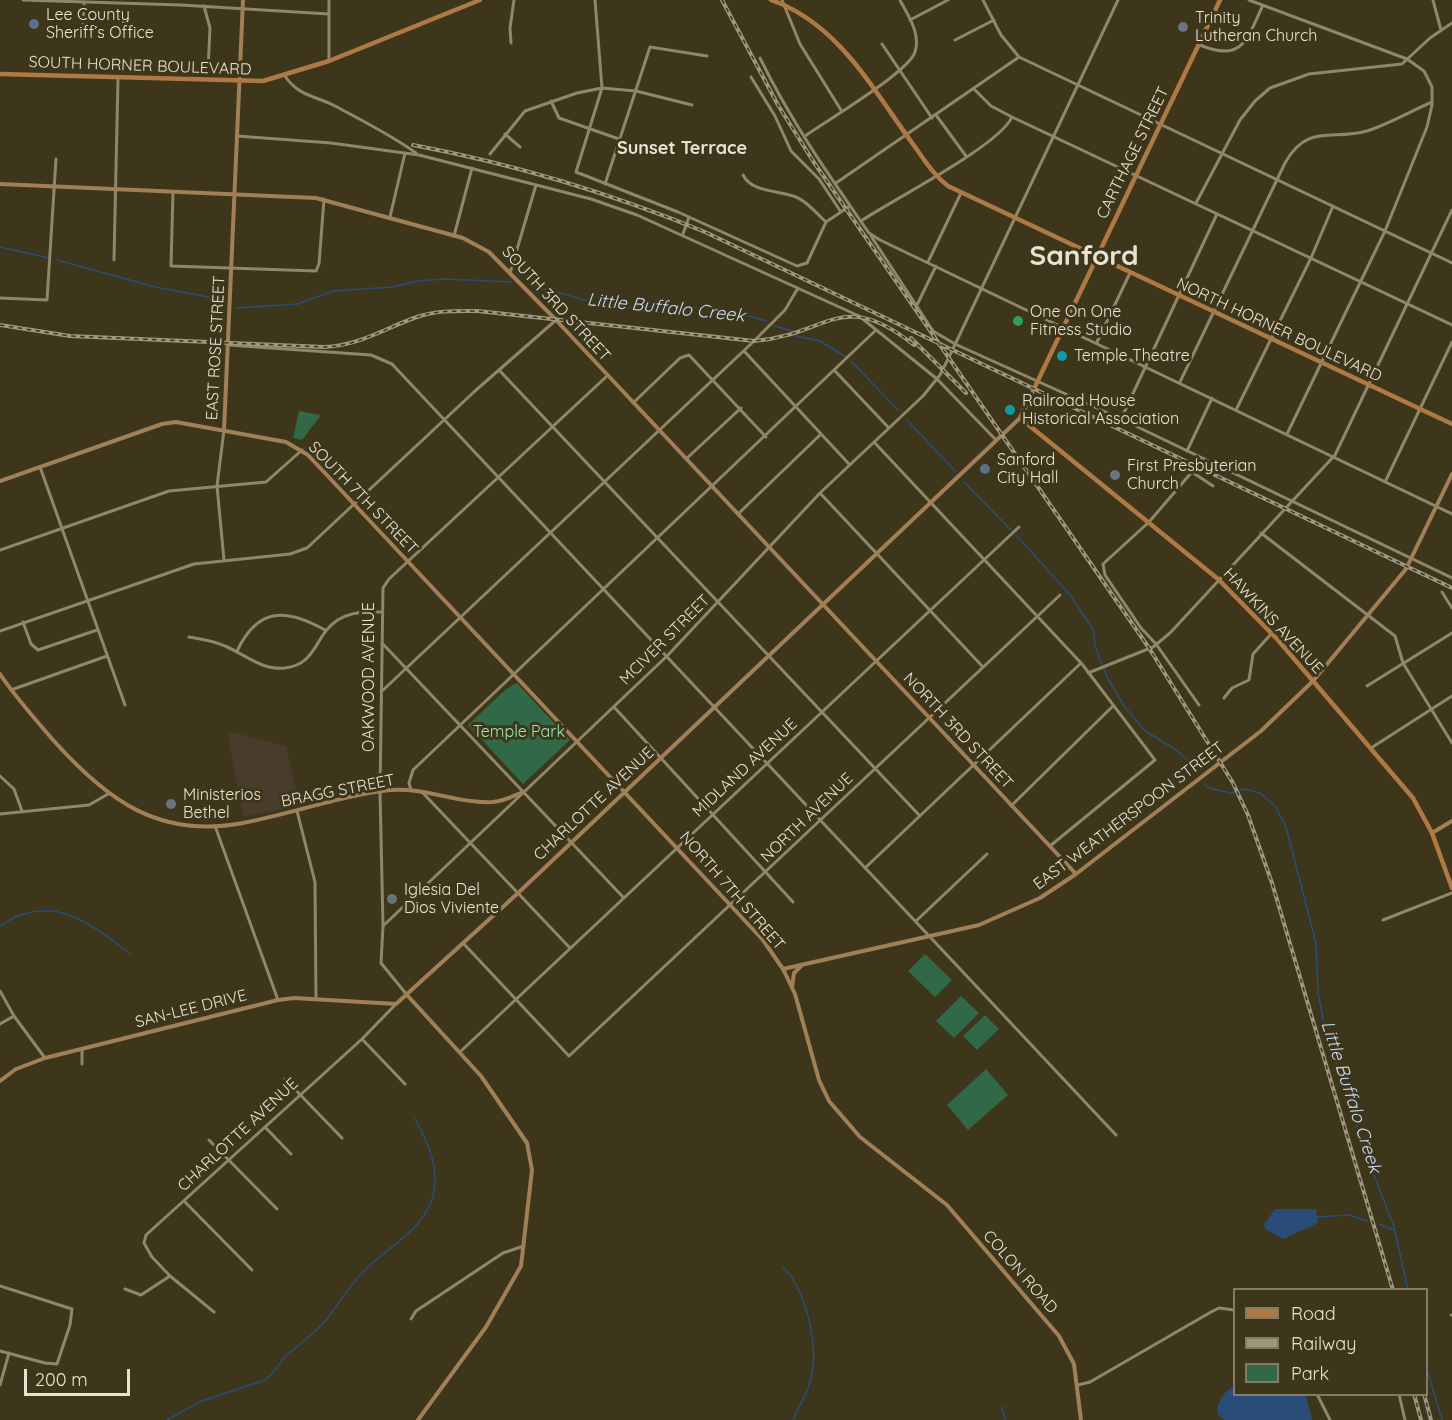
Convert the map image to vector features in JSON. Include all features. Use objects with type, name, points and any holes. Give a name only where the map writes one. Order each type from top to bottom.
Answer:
[{"type":"main road","name":"SOUTH HORNER BOULEVARD","points":[[0,74],[263,81],[329,61],[480,0]]},
{"type":"main road","points":[[771,0],[782,2],[831,35],[936,176],[961,193],[1096,258]]},
{"type":"main road","name":"CARTHAGE STREET","points":[[1036,382],[1220,0]]},
{"type":"main road","name":"NORTH HORNER BOULEVARD","points":[[1096,258],[1452,424]]},
{"type":"main road","name":"CHARLOTTE AVENUE","points":[[1020,418],[1036,382]]},
{"type":"main road","name":"HAWKINS AVENUE","points":[[1020,418],[1218,579],[1272,633],[1413,798],[1432,833],[1452,888]]},
{"type":"street","points":[[23,0],[84,3],[181,2],[204,6],[328,14]]},
{"type":"street","name":"EAST ROSE STREET","points":[[224,560],[217,486],[224,430],[243,0]]},
{"type":"street","points":[[329,0],[329,61]]},
{"type":"street","points":[[511,43],[510,28],[514,0]]},
{"type":"street","points":[[595,0],[602,88],[576,172],[689,216],[803,266],[807,263],[825,222],[850,206]]},
{"type":"street","points":[[805,136],[908,64],[916,50],[917,38],[900,0]]},
{"type":"street","points":[[910,20],[948,0]]},
{"type":"street","points":[[983,0],[1010,48],[1019,57],[1452,263]]},
{"type":"street","name":"MCIVER STREET","points":[[383,926],[668,656],[720,603],[820,493],[938,379],[1118,0]]},
{"type":"street","points":[[1249,0],[1408,60],[1428,78],[1432,90],[1427,127],[1385,231],[1287,434]]},
{"type":"street","points":[[1432,0],[1442,30]]},
{"type":"street","points":[[782,2],[815,71],[841,110]]},
{"type":"street","points":[[80,39],[83,34],[84,3]]},
{"type":"street","points":[[1199,45],[1222,52],[1240,48],[1246,41],[1263,5]]},
{"type":"street","points":[[204,6],[210,28],[208,70]]},
{"type":"street","points":[[955,40],[994,20]]},
{"type":"street","points":[[1196,203],[1240,120],[1255,101],[1279,84],[1309,74],[1402,64],[1452,23]]},
{"type":"street","points":[[882,45],[932,118]]},
{"type":"street","points":[[605,184],[650,47],[707,56]]},
{"type":"street","points":[[836,183],[1019,57]]},
{"type":"street","points":[[760,58],[774,87],[805,136],[933,331],[955,344],[1120,419],[1452,578]]},
{"type":"street","points":[[285,76],[301,93],[329,103],[357,117],[419,155]]},
{"type":"street","points":[[752,77],[775,116],[791,151],[819,179],[841,212]]},
{"type":"street","points":[[114,260],[118,78]]},
{"type":"street","points":[[490,154],[525,111],[551,101],[602,88],[636,91],[692,105]]},
{"type":"street","points":[[974,89],[991,106],[1012,117],[1452,325]]},
{"type":"street","points":[[551,101],[559,118],[620,140]]},
{"type":"street","points":[[1179,382],[1277,179],[1297,145],[1308,138],[1368,130],[1432,102]]},
{"type":"street","points":[[936,114],[966,156]]},
{"type":"street","points":[[861,221],[936,176],[1006,129],[1012,117]]},
{"type":"street","points":[[504,134],[520,147]]},
{"type":"street","points":[[237,136],[331,142],[419,155],[591,199],[682,234],[859,316],[938,379],[997,442]]},
{"type":"street","points":[[390,217],[405,153]]},
{"type":"street","points":[[0,298],[47,300],[56,159]]},
{"type":"street","points":[[454,236],[472,168]]},
{"type":"street","points":[[742,175],[749,183],[800,200],[825,222]]},
{"type":"street","name":"SOUTH 3RD STREET","points":[[0,184],[324,200],[454,236],[483,248],[556,320],[823,605]]},
{"type":"street","points":[[510,273],[536,185]]},
{"type":"street","points":[[173,192],[171,266],[316,270],[324,200]]},
{"type":"street","points":[[928,262],[961,193]]},
{"type":"street","points":[[1236,410],[1311,258],[1333,206]]},
{"type":"street","points":[[1088,673],[1156,644],[1333,457],[1452,210]]},
{"type":"street","points":[[1120,419],[1217,214]]},
{"type":"street","points":[[682,234],[689,216]]},
{"type":"street","points":[[869,233],[1452,514]]},
{"type":"street","points":[[917,306],[936,266]]},
{"type":"street","points":[[1097,343],[1130,273]]},
{"type":"street","points":[[381,692],[744,351],[780,316],[798,288]]},
{"type":"street","points":[[0,631],[183,567],[301,551],[315,543],[444,419],[556,320]]},
{"type":"street","points":[[411,790],[409,783],[413,770],[797,408],[875,329]]},
{"type":"street","points":[[1385,482],[1452,342]]},
{"type":"street","points":[[228,345],[306,348],[371,355],[387,360],[668,656],[1116,1135]]},
{"type":"street","points":[[744,351],[849,464]]},
{"type":"street","points":[[633,403],[686,355],[693,358],[766,437]]},
{"type":"street","points":[[499,370],[920,816]]},
{"type":"street","points":[[835,371],[888,427]]},
{"type":"street","name":"OAKWOOD AVENUE","points":[[407,995],[381,963],[383,926],[380,792],[381,594],[384,584],[607,376]]},
{"type":"street","points":[[1187,451],[1212,398]]},
{"type":"street","points":[[686,459],[741,408]]},
{"type":"street","name":"CHARLOTTE AVENUE","points":[[170,1276],[146,1248],[144,1239],[151,1230],[517,894],[1020,418]]},
{"type":"street","name":"SOUTH 7TH STREET","points":[[0,481],[168,423],[182,422],[286,442],[302,450],[625,791]]},
{"type":"street","points":[[737,514],[821,434]]},
{"type":"street","points":[[874,442],[1081,663],[1155,760],[1050,846]]},
{"type":"street","points":[[0,550],[169,491],[266,482],[302,450]]},
{"type":"street","points":[[1199,705],[1156,644],[1141,628],[1105,574],[1103,564],[1149,522],[1203,459]]},
{"type":"street","points":[[40,467],[125,705]]},
{"type":"street","points":[[1192,472],[1213,486]]},
{"type":"street","name":"EAST WEATHERSPOON STREET","points":[[783,969],[979,925],[1040,898],[1076,874],[1230,756],[1271,722],[1313,681],[1413,559],[1452,474]]},
{"type":"street","points":[[820,493],[983,667]]},
{"type":"street","name":"MIDLAND AVENUE","points":[[461,1051],[1019,527]]},
{"type":"street","points":[[1261,533],[1395,636],[1403,663],[1452,742]]},
{"type":"street","points":[[1442,592],[1452,608]]},
{"type":"street","name":"NORTH AVENUE","points":[[516,1000],[569,1056],[768,872],[875,768],[1060,595]]},
{"type":"street","name":"NORTH 3RD STREET","points":[[823,605],[1076,874]]},
{"type":"street","points":[[189,637],[212,641],[265,666],[290,667],[302,662],[314,651],[325,630],[347,614],[381,612]]},
{"type":"street","points":[[237,651],[248,631],[271,616],[297,616],[325,630]]},
{"type":"street","points":[[23,622],[31,644],[38,650],[97,630]]},
{"type":"street","points":[[1224,698],[1232,688],[1249,680],[1253,654],[1272,633]]},
{"type":"street","points":[[1367,686],[1452,633]]},
{"type":"street","points":[[381,642],[624,898]]},
{"type":"street","points":[[10,690],[107,656]]},
{"type":"street","points":[[865,868],[1081,663]]},
{"type":"street","name":"BRAGG STREET","points":[[0,674],[10,690],[82,772],[108,794],[148,815],[185,824],[215,826],[241,823],[380,792],[411,790],[492,802],[523,792]]},
{"type":"street","points":[[1371,748],[1452,696]]},
{"type":"street","points":[[1011,806],[1113,706]]},
{"type":"street","points":[[614,707],[794,902]]},
{"type":"street","points":[[0,776],[14,789],[22,811]]},
{"type":"street","points":[[420,791],[571,949]]},
{"type":"street","name":"NORTH 7TH STREET","points":[[625,791],[763,940],[792,987],[803,1017],[819,1080],[829,1101],[860,1137],[897,1166]]},
{"type":"street","points":[[0,814],[94,804],[108,794]]},
{"type":"street","points":[[297,811],[315,882],[316,999]]},
{"type":"street","points":[[1432,833],[1452,821]]},
{"type":"street","points":[[215,826],[278,1000]]},
{"type":"street","points":[[916,921],[987,854]]},
{"type":"street","points":[[1383,920],[1452,893]]},
{"type":"street","points":[[463,943],[516,1000]]},
{"type":"street","points":[[792,987],[794,973],[803,964]]},
{"type":"street","points":[[0,991],[14,1016],[45,1058]]},
{"type":"street","points":[[407,995],[461,1051],[527,1143],[532,1170],[521,1266],[507,1293],[458,1368],[418,1420]]},
{"type":"street","name":"SAN-LEE DRIVE","points":[[0,1081],[16,1069],[45,1058],[278,1000],[316,999],[396,1004]]},
{"type":"street","points":[[0,1024],[14,1016]]},
{"type":"street","points":[[362,1038],[405,1084]]},
{"type":"street","points":[[81,1049],[82,1064]]},
{"type":"street","points":[[285,1079],[342,1138]]},
{"type":"street","points":[[265,1127],[291,1155]]},
{"type":"street","points":[[209,1140],[277,1209]]},
{"type":"street","name":"COLON ROAD","points":[[897,1166],[947,1205],[1059,1336],[1072,1358],[1078,1385],[1081,1420]]},
{"type":"street","points":[[184,1201],[252,1270]]},
{"type":"street","points":[[411,1319],[416,1311],[495,1259],[513,1248],[524,1246]]},
{"type":"street","points":[[125,1289],[141,1295],[170,1276],[214,1312]]},
{"type":"street","points":[[0,1286],[72,1309],[70,1325],[57,1364],[0,1351]]},
{"type":"street","points":[[1078,1385],[1090,1382],[1210,1312],[1219,1308],[1233,1310]]},
{"type":"street","points":[[0,1385],[9,1353]]},
{"type":"street","points":[[1318,1396],[1330,1420]]},
{"type":"street","points":[[1399,1396],[1405,1420]]},
{"type":"shaded area","points":[[227,731],[286,746],[300,805],[243,817]]},
{"type":"green space","points":[[299,411],[321,415],[302,440],[293,438]]},
{"type":"green space","name":"Temple Park","points":[[517,683],[570,740],[523,784],[468,725],[506,689]]},
{"type":"green space","points":[[925,954],[952,980],[935,997],[908,971]]},
{"type":"green space","points":[[961,996],[979,1013],[954,1038],[936,1021]]},
{"type":"green space","points":[[985,1015],[999,1029],[977,1050],[963,1036]]},
{"type":"green space","points":[[986,1069],[1008,1095],[968,1130],[947,1105]]},
{"type":"water","points":[[1275,1209],[1316,1209],[1318,1223],[1283,1239],[1265,1229],[1264,1225]]},
{"type":"water","points":[[1233,1388],[1233,1396],[1306,1396],[1312,1420],[1224,1420],[1218,1414],[1218,1405]]},
{"type":"waterway","name":"Little Buffalo Creek","points":[[0,247],[49,258]]},
{"type":"waterway","name":"Little Buffalo Creek","points":[[57,260],[155,287],[214,298],[225,308]]},
{"type":"waterway","name":"Little Buffalo Creek","points":[[235,308],[298,304],[333,291],[393,287],[418,281],[444,279],[511,282]]},
{"type":"waterway","name":"Little Buffalo Creek","points":[[531,285],[599,304],[626,308],[682,306],[733,311],[766,321]]},
{"type":"waterway","name":"Little Buffalo Creek","points":[[774,326],[793,331],[796,336],[820,341],[846,357]]},
{"type":"waterway","name":"Little Buffalo Creek","points":[[851,361],[898,410]]},
{"type":"waterway","name":"Little Buffalo Creek","points":[[907,420],[955,471]]},
{"type":"waterway","name":"Little Buffalo Creek","points":[[964,482],[1011,530]]},
{"type":"waterway","name":"Little Buffalo Creek","points":[[1016,535],[1071,596],[1093,629],[1095,646],[1107,677],[1124,706],[1145,731],[1175,749],[1195,767]]},
{"type":"waterway","points":[[1135,803],[1191,766]]},
{"type":"waterway","name":"Little Buffalo Creek","points":[[1204,784],[1209,788],[1231,793],[1244,789],[1260,793],[1275,806],[1286,827],[1316,943],[1318,993],[1323,1019],[1366,1154],[1394,1227],[1408,1288]]},
{"type":"waterway","points":[[0,926],[18,916],[36,911],[53,911],[85,922],[130,954]]},
{"type":"waterway","points":[[167,1420],[199,1402],[268,1378],[286,1356],[327,1319],[364,1271],[418,1223],[431,1202],[435,1181],[429,1149],[415,1119]]},
{"type":"waterway","points":[[1316,1217],[1349,1215],[1367,1221]]},
{"type":"waterway","points":[[1379,1224],[1394,1230]]},
{"type":"waterway","points":[[783,1267],[799,1291],[805,1305],[812,1337],[813,1368],[809,1387],[793,1420]]},
{"type":"waterway","name":"Little Buffalo Creek","points":[[1428,1373],[1442,1420]]},
{"type":"waterway","points":[[1002,1407],[1005,1420]]},
{"type":"railway","points":[[722,0],[778,105],[813,161],[1149,648],[1233,783],[1248,815],[1272,883],[1392,1288]]},
{"type":"railway","points":[[413,145],[488,161],[561,181],[705,232],[1452,588]]},
{"type":"railway","points":[[0,325],[70,336],[324,347],[349,343],[417,317],[447,311],[478,311],[754,341],[779,337],[835,319],[851,317],[869,319],[889,328],[914,345]]},
{"type":"railway","points":[[911,338],[966,393]]},
{"type":"railway","points":[[1415,1396],[1421,1420]]},
{"type":"railway","points":[[1425,1396],[1431,1420]]},
{"type":"place","name":"Lee County Sheriff’s Office","points":[[34,24]]},
{"type":"place","name":"Trinity Lutheran Church","points":[[1183,27]]},
{"type":"place","name":"One On One Fitness Studio","points":[[1018,321]]},
{"type":"place","name":"Temple Theatre","points":[[1062,356]]},
{"type":"place","name":"Railroad House Historical Association","points":[[1010,410]]},
{"type":"place","name":"Sanford City Hall","points":[[985,469]]},
{"type":"place","name":"First Presbyterian Church","points":[[1115,475]]},
{"type":"place","name":"Ministerios Bethel","points":[[171,804]]},
{"type":"place","name":"Iglesia Del Dios Viviente","points":[[392,899]]},
{"type":"district","name":"Sunset Terrace","points":[[682,149]]},
{"type":"district","name":"Sanford","points":[[1084,257]]}]
